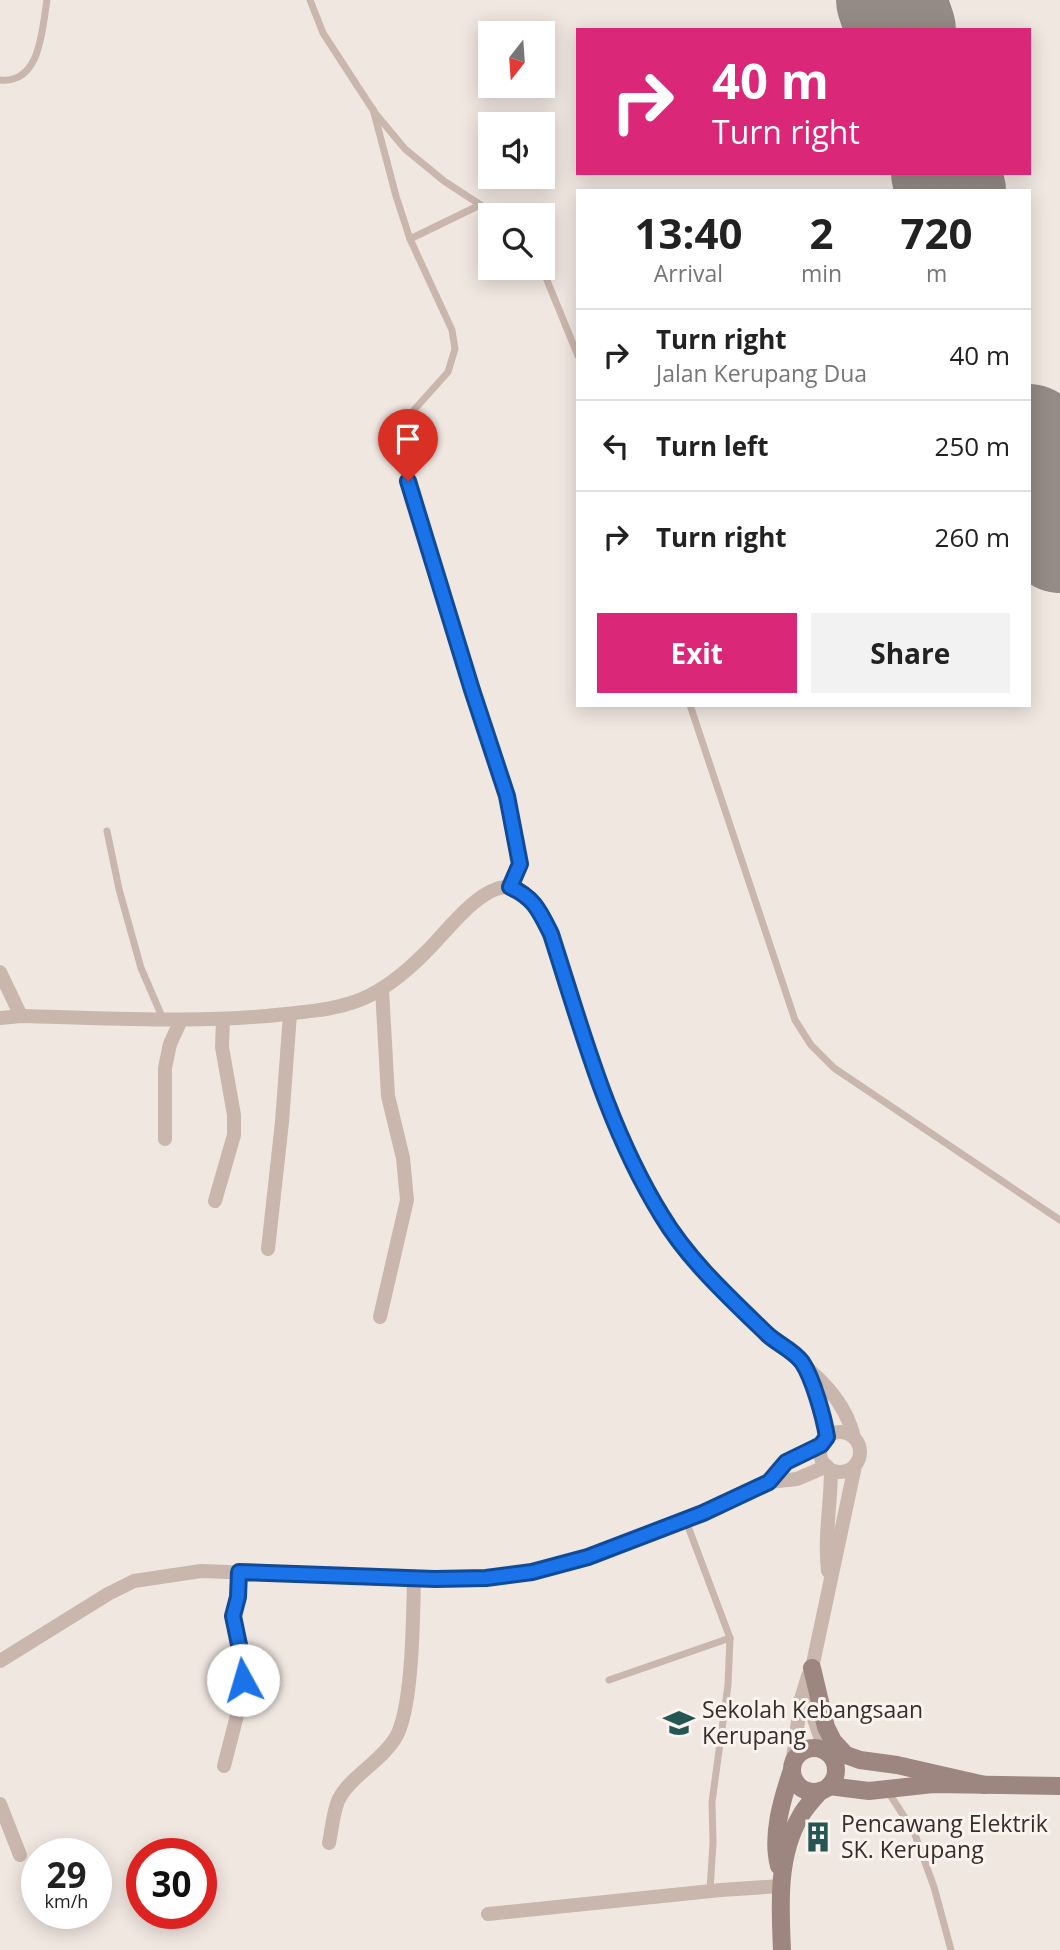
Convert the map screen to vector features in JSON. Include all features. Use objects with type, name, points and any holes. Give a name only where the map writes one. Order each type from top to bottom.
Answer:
[{"type":"main road","points":[[813,1662],[826,1727],[832,1741],[846,1755],[985,1785]]},
{"type":"main road","points":[[782,1881],[776,1856],[781,1804],[795,1759],[805,1749],[812,1748],[866,1770],[896,1773],[933,1784]]},
{"type":"main road","points":[[782,1950],[782,1881],[793,1830],[801,1814],[836,1775],[830,1757]]},
{"type":"main road","points":[[792,1768],[798,1785],[804,1790],[878,1791]]},
{"type":"main road","points":[[801,1814],[824,1801],[933,1784],[1060,1786]]},
{"type":"street","points":[[0,1018],[223,1019],[290,1014],[335,1007],[382,989],[424,954],[472,904],[494,888],[510,887],[524,893],[538,906],[551,934],[607,1105],[631,1161],[662,1217],[712,1279],[770,1337],[831,1390],[852,1425],[854,1438]]},
{"type":"street","points":[[0,972],[21,1016]]},
{"type":"street","points":[[380,1317],[407,1200],[403,1158],[388,1096],[382,989]]},
{"type":"street","points":[[268,1248],[282,1122],[290,1014]]},
{"type":"street","points":[[215,1201],[234,1135],[234,1115],[222,1047],[223,1019]]},
{"type":"street","points":[[164,1139],[165,1068],[170,1044],[181,1020]]},
{"type":"street","points":[[801,1362],[819,1401],[824,1441],[821,1458],[829,1468],[826,1553],[830,1582]]},
{"type":"street","points":[[769,1482],[786,1462],[836,1432],[842,1432],[858,1443],[860,1455],[855,1466],[813,1662],[801,1699],[792,1768]]},
{"type":"street","points":[[0,1661],[107,1594],[134,1581],[201,1572],[486,1578],[532,1572],[588,1557],[686,1521],[769,1482],[797,1479],[829,1468],[843,1472],[855,1466]]},
{"type":"street","points":[[224,1766],[241,1700],[243,1680],[242,1659],[233,1616],[238,1597],[239,1572]]},
{"type":"street","points":[[329,1843],[338,1799],[382,1757],[396,1737],[403,1720],[414,1578]]},
{"type":"street","points":[[813,1662],[814,1719],[830,1757]]},
{"type":"street","points":[[0,1804],[20,1855]]},
{"type":"street","points":[[488,1914],[782,1881]]},
{"type":"lane","points":[[0,80],[9,81],[23,75],[35,61],[47,0]]},
{"type":"lane","points":[[310,0],[323,33],[373,109],[405,149],[444,181],[478,204]]},
{"type":"lane","points":[[373,109],[410,239],[452,330],[455,349],[448,372],[405,420],[398,442],[472,690],[507,796],[520,864],[510,887]]},
{"type":"lane","points":[[410,239],[478,206]]},
{"type":"lane","points":[[547,280],[576,351]]},
{"type":"lane","points":[[691,707],[795,1020],[811,1045],[834,1068],[1060,1220]]},
{"type":"lane","points":[[107,831],[118,889],[141,968],[163,1019]]},
{"type":"lane","points":[[686,1521],[730,1638],[728,1685],[712,1802],[710,1891]]},
{"type":"lane","points":[[609,1680],[730,1638]]},
{"type":"lane","points":[[878,1791],[914,1832],[934,1887],[951,1950]]},
{"type":"building","name":"Pencawang Elektrik SK. Kerupang","points":[[811,1828],[825,1829],[824,1846],[810,1845]]},
{"type":"taxiway","points":[[1031,431],[1060,469]]},
{"type":"runway","points":[[891,0],[900,28]]},
{"type":"runway","points":[[947,175],[950,189]]},
{"type":"runway","points":[[1031,445],[1060,538]]},
{"type":"place","name":"Sekolah Kebangsaan Kerupang","points":[[679,1723]]},
{"type":"place","name":"Pencawang Elektrik SK. Kerupang","points":[[818,1837]]},
{"type":"route","points":[[243,1680],[242,1659],[233,1616],[238,1597],[239,1572],[435,1579],[486,1578],[532,1572],[588,1557],[686,1521],[769,1482],[786,1462],[821,1445],[827,1437],[819,1401],[801,1362],[770,1337],[712,1279],[662,1217],[631,1161],[607,1105],[551,934],[538,906],[524,893],[510,887],[520,864],[507,796],[408,481]]}]
